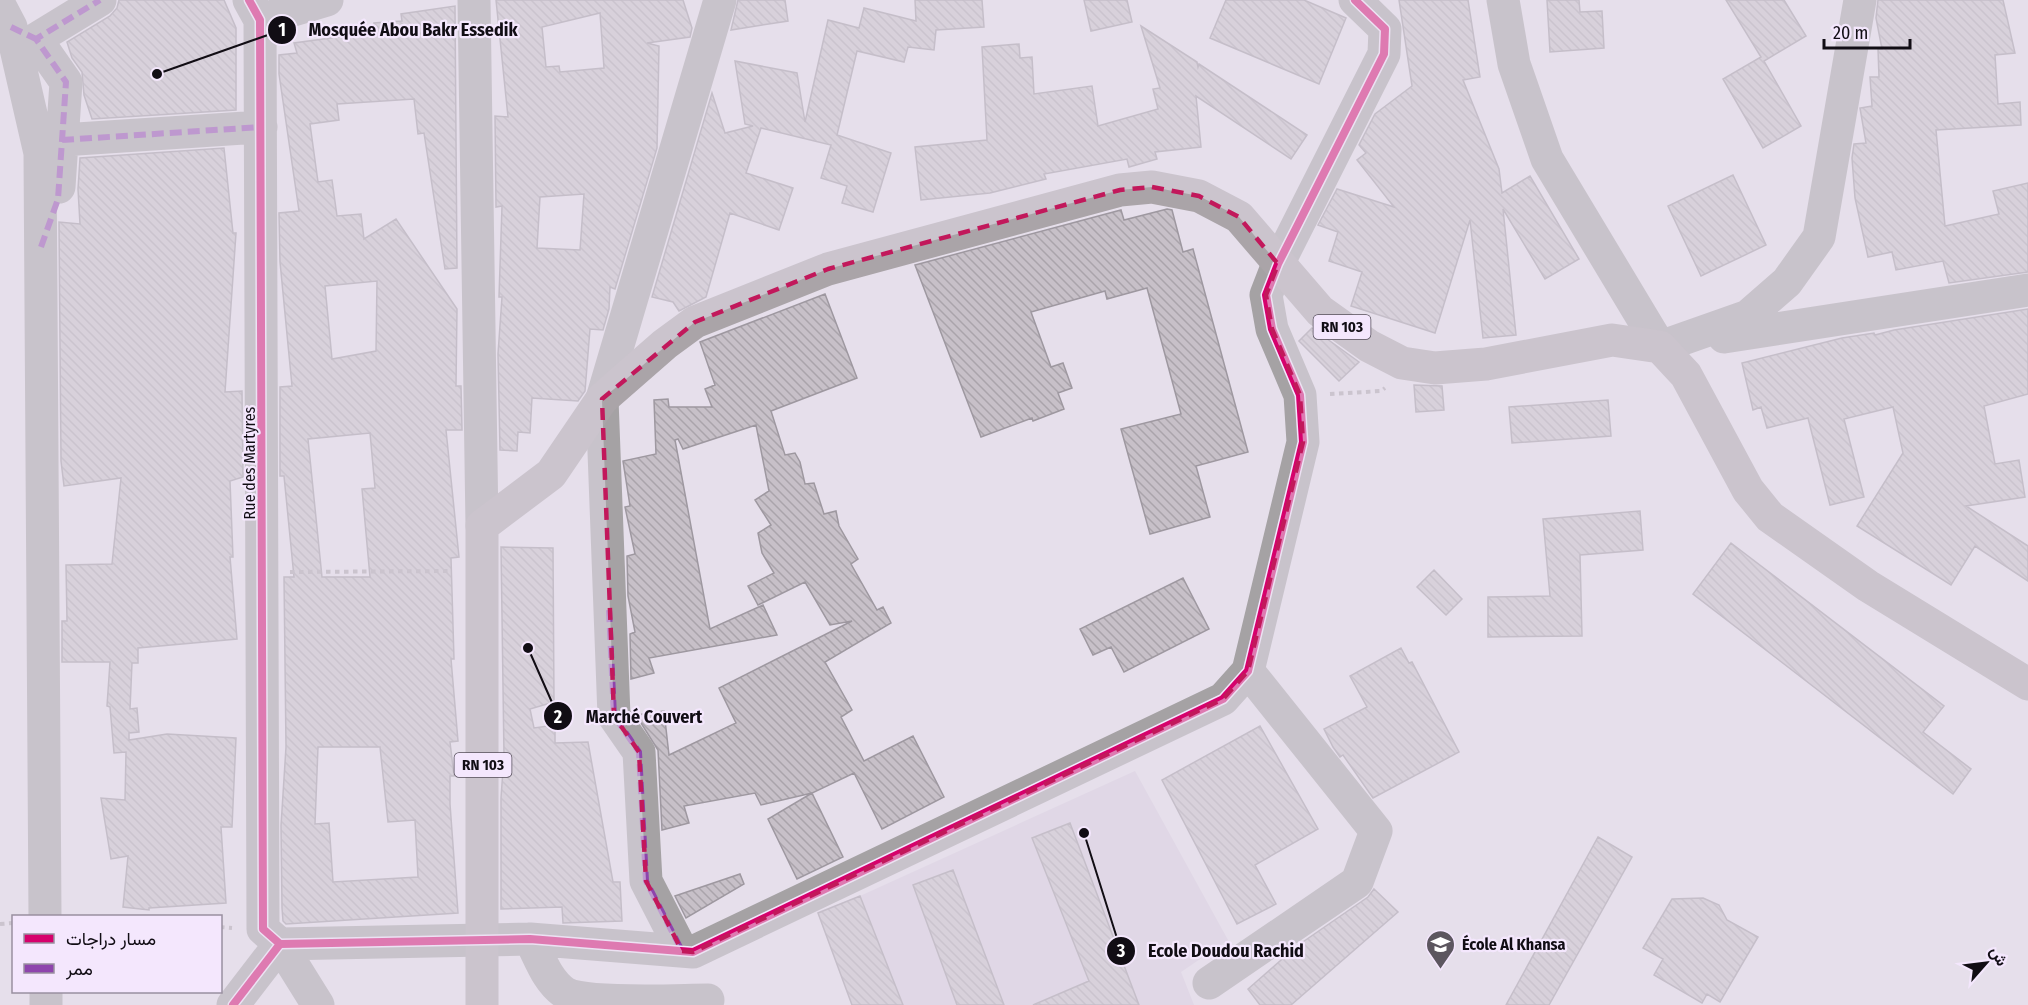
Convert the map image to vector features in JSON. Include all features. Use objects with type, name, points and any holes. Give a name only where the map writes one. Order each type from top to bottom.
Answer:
[{"type":"main road","name":"RN 103","points":[[482,1005],[482,526],[550,474],[602,399],[665,344],[695,322],[828,269],[1120,190],[1152,187],[1199,196],[1239,217],[1320,310],[1369,346],[1402,363],[1435,368],[1486,364],[1612,340],[1660,347]]},
{"type":"main road","points":[[1660,347],[1686,375],[1748,490],[1770,517],[1868,586],[2028,684]]},
{"type":"street","points":[[16,24],[100,0]]},
{"type":"street","points":[[254,10],[327,0]]},
{"type":"street","points":[[474,0],[482,526]]},
{"type":"street","points":[[681,951],[646,881],[639,752],[615,716],[602,399],[720,0]]},
{"type":"street","points":[[271,936],[530,939],[693,952],[1223,699],[1248,671],[1302,442],[1300,395],[1272,329],[1266,295],[1278,264],[1384,54],[1385,29],[1355,0]]},
{"type":"street","points":[[1503,0],[1514,64],[1546,159],[1660,347]]},
{"type":"street","points":[[1660,347],[1748,316],[1787,282],[1819,237],[1860,0]]},
{"type":"street","name":"Rue des Martyres","points":[[254,10],[261,127],[263,572],[271,936]]},
{"type":"street","points":[[16,24],[66,82],[58,199],[41,247]]},
{"type":"street","points":[[16,24],[40,153],[45,915]]},
{"type":"street","points":[[62,140],[261,127]]},
{"type":"street","points":[[1660,347],[2028,290]]},
{"type":"street","points":[[1209,983],[1357,882],[1376,831],[1248,671]]},
{"type":"street","points":[[233,1005],[271,936]]},
{"type":"street","points":[[271,936],[318,1005]]},
{"type":"street","points":[[530,939],[551,980],[567,994],[590,1001],[708,1000]]},
{"type":"path","points":[[1300,395],[1381,391],[1414,364]]},
{"type":"path","points":[[263,572],[482,571]]},
{"type":"highlighted area","points":[[1152,187],[1199,196],[1239,217],[1278,264],[1266,295],[1272,329],[1300,395],[1303,442],[1248,671],[1223,699],[693,952],[682,951],[646,881],[639,752],[614,716],[602,399],[695,322],[828,269],[1120,190]]},
{"type":"shaded area","points":[[1135,771],[1228,940],[1181,972],[1194,1005],[852,1005],[817,912],[860,896]]},
{"type":"building","points":[[119,0],[224,0],[236,28],[236,110],[92,119],[84,95],[82,72],[72,58],[67,42],[110,16],[117,8]]},
{"type":"building","points":[[496,0],[683,0],[692,28],[690,37],[647,43],[659,46],[657,148],[615,289],[610,287],[609,309],[603,330],[590,329],[585,391],[578,401],[532,398],[530,433],[518,432],[517,451],[500,450],[498,354],[502,297],[499,297],[502,206],[496,207],[495,116],[508,117]],"holes":[[[600,13],[604,68],[560,72],[559,66],[546,67],[542,27]],[[584,194],[580,250],[537,248],[540,197]]]},
{"type":"building","points":[[738,0],[785,0],[788,21],[731,30]]},
{"type":"building","points":[[915,0],[982,0],[984,27],[936,30],[934,50],[908,47],[904,62],[857,51],[837,135],[891,153],[873,212],[842,203],[847,186],[821,178],[831,145],[761,128],[746,173],[793,188],[779,230],[730,213],[706,297],[679,311],[673,302],[652,297],[712,93],[725,133],[753,126],[745,124],[735,61],[797,73],[805,122],[828,20],[859,28],[864,8],[916,21]]},
{"type":"building","points":[[1084,0],[1127,0],[1132,22],[1091,31]]},
{"type":"building","points":[[1226,0],[1304,0],[1346,18],[1319,84],[1210,38]]},
{"type":"building","points":[[1399,0],[1468,0],[1480,77],[1463,80],[1499,169],[1502,193],[1530,176],[1579,259],[1545,279],[1503,209],[1516,335],[1483,338],[1470,220],[1435,333],[1351,306],[1362,272],[1329,261],[1338,232],[1318,225],[1337,189],[1394,207],[1357,160],[1366,153],[1359,145],[1375,114],[1412,86]]},
{"type":"building","points":[[1547,0],[1579,0],[1580,12],[1602,11],[1604,48],[1550,52]]},
{"type":"building","points":[[1726,0],[1784,0],[1806,36],[1764,61],[1801,126],[1763,148],[1723,79],[1761,57]]},
{"type":"building","points":[[1878,0],[2003,0],[2015,53],[1995,55],[1998,104],[2020,102],[2021,125],[1936,130],[1945,226],[1999,214],[1993,191],[2028,183],[2028,272],[1949,283],[1943,261],[1896,270],[1892,252],[1868,257],[1855,198],[1852,158],[1854,144],[1866,143],[1860,108],[1872,106],[1870,77],[1879,77],[1878,49],[1882,49],[1876,18]]},
{"type":"building","points":[[455,6],[457,268],[445,269],[424,133],[418,134],[414,99],[337,104],[339,120],[310,124],[318,182],[332,180],[337,216],[361,214],[364,239],[396,219],[457,309],[456,386],[461,386],[462,430],[446,430],[459,557],[451,558],[454,659],[451,659],[458,741],[450,742],[454,776],[450,776],[450,804],[458,913],[286,924],[283,921],[282,908],[281,826],[286,747],[284,577],[294,577],[284,476],[280,476],[280,387],[292,386],[280,262],[279,213],[299,211],[279,74],[279,55],[297,53],[294,43],[375,32],[374,23],[402,21],[401,14]],"holes":[[[377,281],[376,351],[332,359],[325,286]],[[370,433],[375,488],[362,489],[370,577],[322,577],[308,439]],[[318,747],[380,747],[388,822],[415,820],[418,877],[333,882],[329,823],[315,824]]]},
{"type":"building","points":[[1141,26],[1197,62],[1198,67],[1199,64],[1307,135],[1291,159],[1196,96],[1201,147],[1155,152],[1157,159],[1129,167],[1127,159],[1044,174],[1046,179],[990,193],[921,200],[915,147],[987,140],[982,47],[1019,44],[1020,58],[1032,57],[1034,94],[1092,86],[1098,126],[1158,109],[1153,89],[1160,88]]},
{"type":"building","points":[[224,148],[233,233],[236,233],[225,392],[242,391],[243,477],[230,481],[233,557],[230,557],[237,639],[138,648],[138,663],[132,663],[130,709],[137,708],[139,732],[129,733],[129,740],[167,734],[236,738],[232,827],[221,827],[226,903],[149,908],[149,910],[123,907],[128,856],[111,859],[101,798],[125,800],[126,752],[114,753],[110,707],[107,706],[110,662],[62,662],[62,621],[67,621],[66,565],[112,564],[121,478],[64,486],[61,461],[59,222],[80,224],[78,189],[80,158]]},
{"type":"building","points":[[1733,175],[1766,245],[1701,276],[1668,206]]},
{"type":"building","points":[[1167,209],[1172,210],[1183,252],[1193,249],[1248,452],[1196,466],[1210,517],[1150,534],[1121,429],[1181,414],[1147,288],[1107,299],[1105,291],[1031,312],[1051,367],[1063,363],[1072,388],[1058,393],[1064,409],[981,437],[915,265],[1121,210],[1124,220]]},
{"type":"building","points":[[825,294],[857,378],[771,411],[785,455],[795,453],[800,462],[805,484],[814,483],[824,514],[836,511],[839,526],[858,559],[851,564],[877,610],[883,607],[891,623],[825,662],[852,710],[841,717],[864,761],[913,736],[944,797],[882,829],[854,773],[812,793],[761,805],[755,793],[684,806],[689,823],[662,830],[658,750],[636,715],[664,711],[669,755],[736,723],[719,688],[852,621],[830,625],[805,582],[758,605],[748,586],[774,573],[762,553],[758,533],[771,525],[755,500],[769,491],[756,425],[683,449],[678,439],[675,440],[710,629],[763,605],[777,635],[649,658],[654,673],[631,679],[630,634],[635,632],[628,596],[627,556],[635,554],[625,507],[630,506],[623,461],[656,454],[654,400],[668,399],[669,407],[712,407],[705,389],[715,385],[700,342]]},
{"type":"building","points":[[2028,309],[2028,394],[1984,406],[1995,464],[2019,460],[2025,497],[1966,506],[2028,546],[2028,581],[1975,546],[1951,585],[1857,526],[1903,453],[1893,407],[1844,419],[1864,497],[1830,505],[1808,418],[1767,428],[1761,407],[1753,410],[1742,363],[1842,338],[1874,333],[1875,335]]},
{"type":"building","points":[[1312,328],[1359,362],[1339,381],[1299,341]]},
{"type":"building","points":[[1414,385],[1442,386],[1444,410],[1416,412]]},
{"type":"building","points":[[1608,400],[1611,436],[1512,443],[1509,407]]},
{"type":"building","points":[[1640,511],[1643,550],[1580,555],[1582,636],[1488,637],[1488,597],[1550,596],[1543,519]]},
{"type":"building","points":[[1731,543],[1944,706],[1923,732],[1971,769],[1953,794],[1693,594]]},
{"type":"building","points":[[501,547],[553,548],[554,702],[530,709],[534,728],[555,725],[555,743],[588,742],[613,882],[620,882],[622,921],[563,923],[562,907],[501,909],[501,798],[504,756]]},
{"type":"building","points":[[1434,570],[1462,599],[1446,615],[1417,587]]},
{"type":"building","points":[[1183,578],[1209,629],[1124,672],[1111,647],[1093,655],[1080,629]]},
{"type":"building","points":[[1401,648],[1409,663],[1412,662],[1459,752],[1373,798],[1343,755],[1340,757],[1324,729],[1367,707],[1350,676]]},
{"type":"building","points":[[1260,726],[1318,829],[1255,865],[1276,904],[1237,924],[1162,780]]},
{"type":"building","points":[[812,793],[843,857],[797,879],[768,819]]},
{"type":"building","points":[[1070,823],[1139,1005],[1033,1005],[1089,981],[1032,838]]},
{"type":"building","points":[[1598,837],[1632,857],[1549,1005],[1506,1005]]},
{"type":"building","points":[[953,870],[1004,1005],[957,1005],[913,885]]},
{"type":"building","points":[[740,874],[744,884],[686,918],[675,896]]},
{"type":"building","points":[[1374,889],[1398,912],[1291,1005],[1260,1005],[1248,989],[1297,946],[1368,897]]},
{"type":"building","points":[[860,896],[903,1005],[852,1005],[818,913]]},
{"type":"building","points":[[1703,898],[1719,905],[1727,920],[1758,937],[1720,1002],[1707,994],[1702,1003],[1654,975],[1663,959],[1643,948],[1672,899]]},
{"type":"marked path","points":[[41,247],[58,199],[66,82],[36,39],[100,0]]},
{"type":"marked path","points":[[11,27],[36,39]]},
{"type":"marked path","points":[[62,140],[261,127]]},
{"type":"marked path","points":[[609,610],[614,716],[639,752],[646,881],[682,951]]},
{"type":"cycle path","points":[[233,1005],[280,944],[263,929],[260,20],[249,0]]},
{"type":"cycle path","points":[[280,944],[530,939],[693,952],[1223,699],[1248,671],[1303,442],[1300,395],[1272,329],[1266,295],[1278,264],[1384,54],[1385,29],[1355,0]]},
{"type":"place","name":"Mosquée Abou Bakr Essedik","points":[[157,74]]},
{"type":"place","name":"Marché Couvert","points":[[528,648]]},
{"type":"place","name":"Ecole Doudou Rachid","points":[[1084,833]]},
{"type":"place","name":"École Al Khansa","points":[[1441,970]]}]
